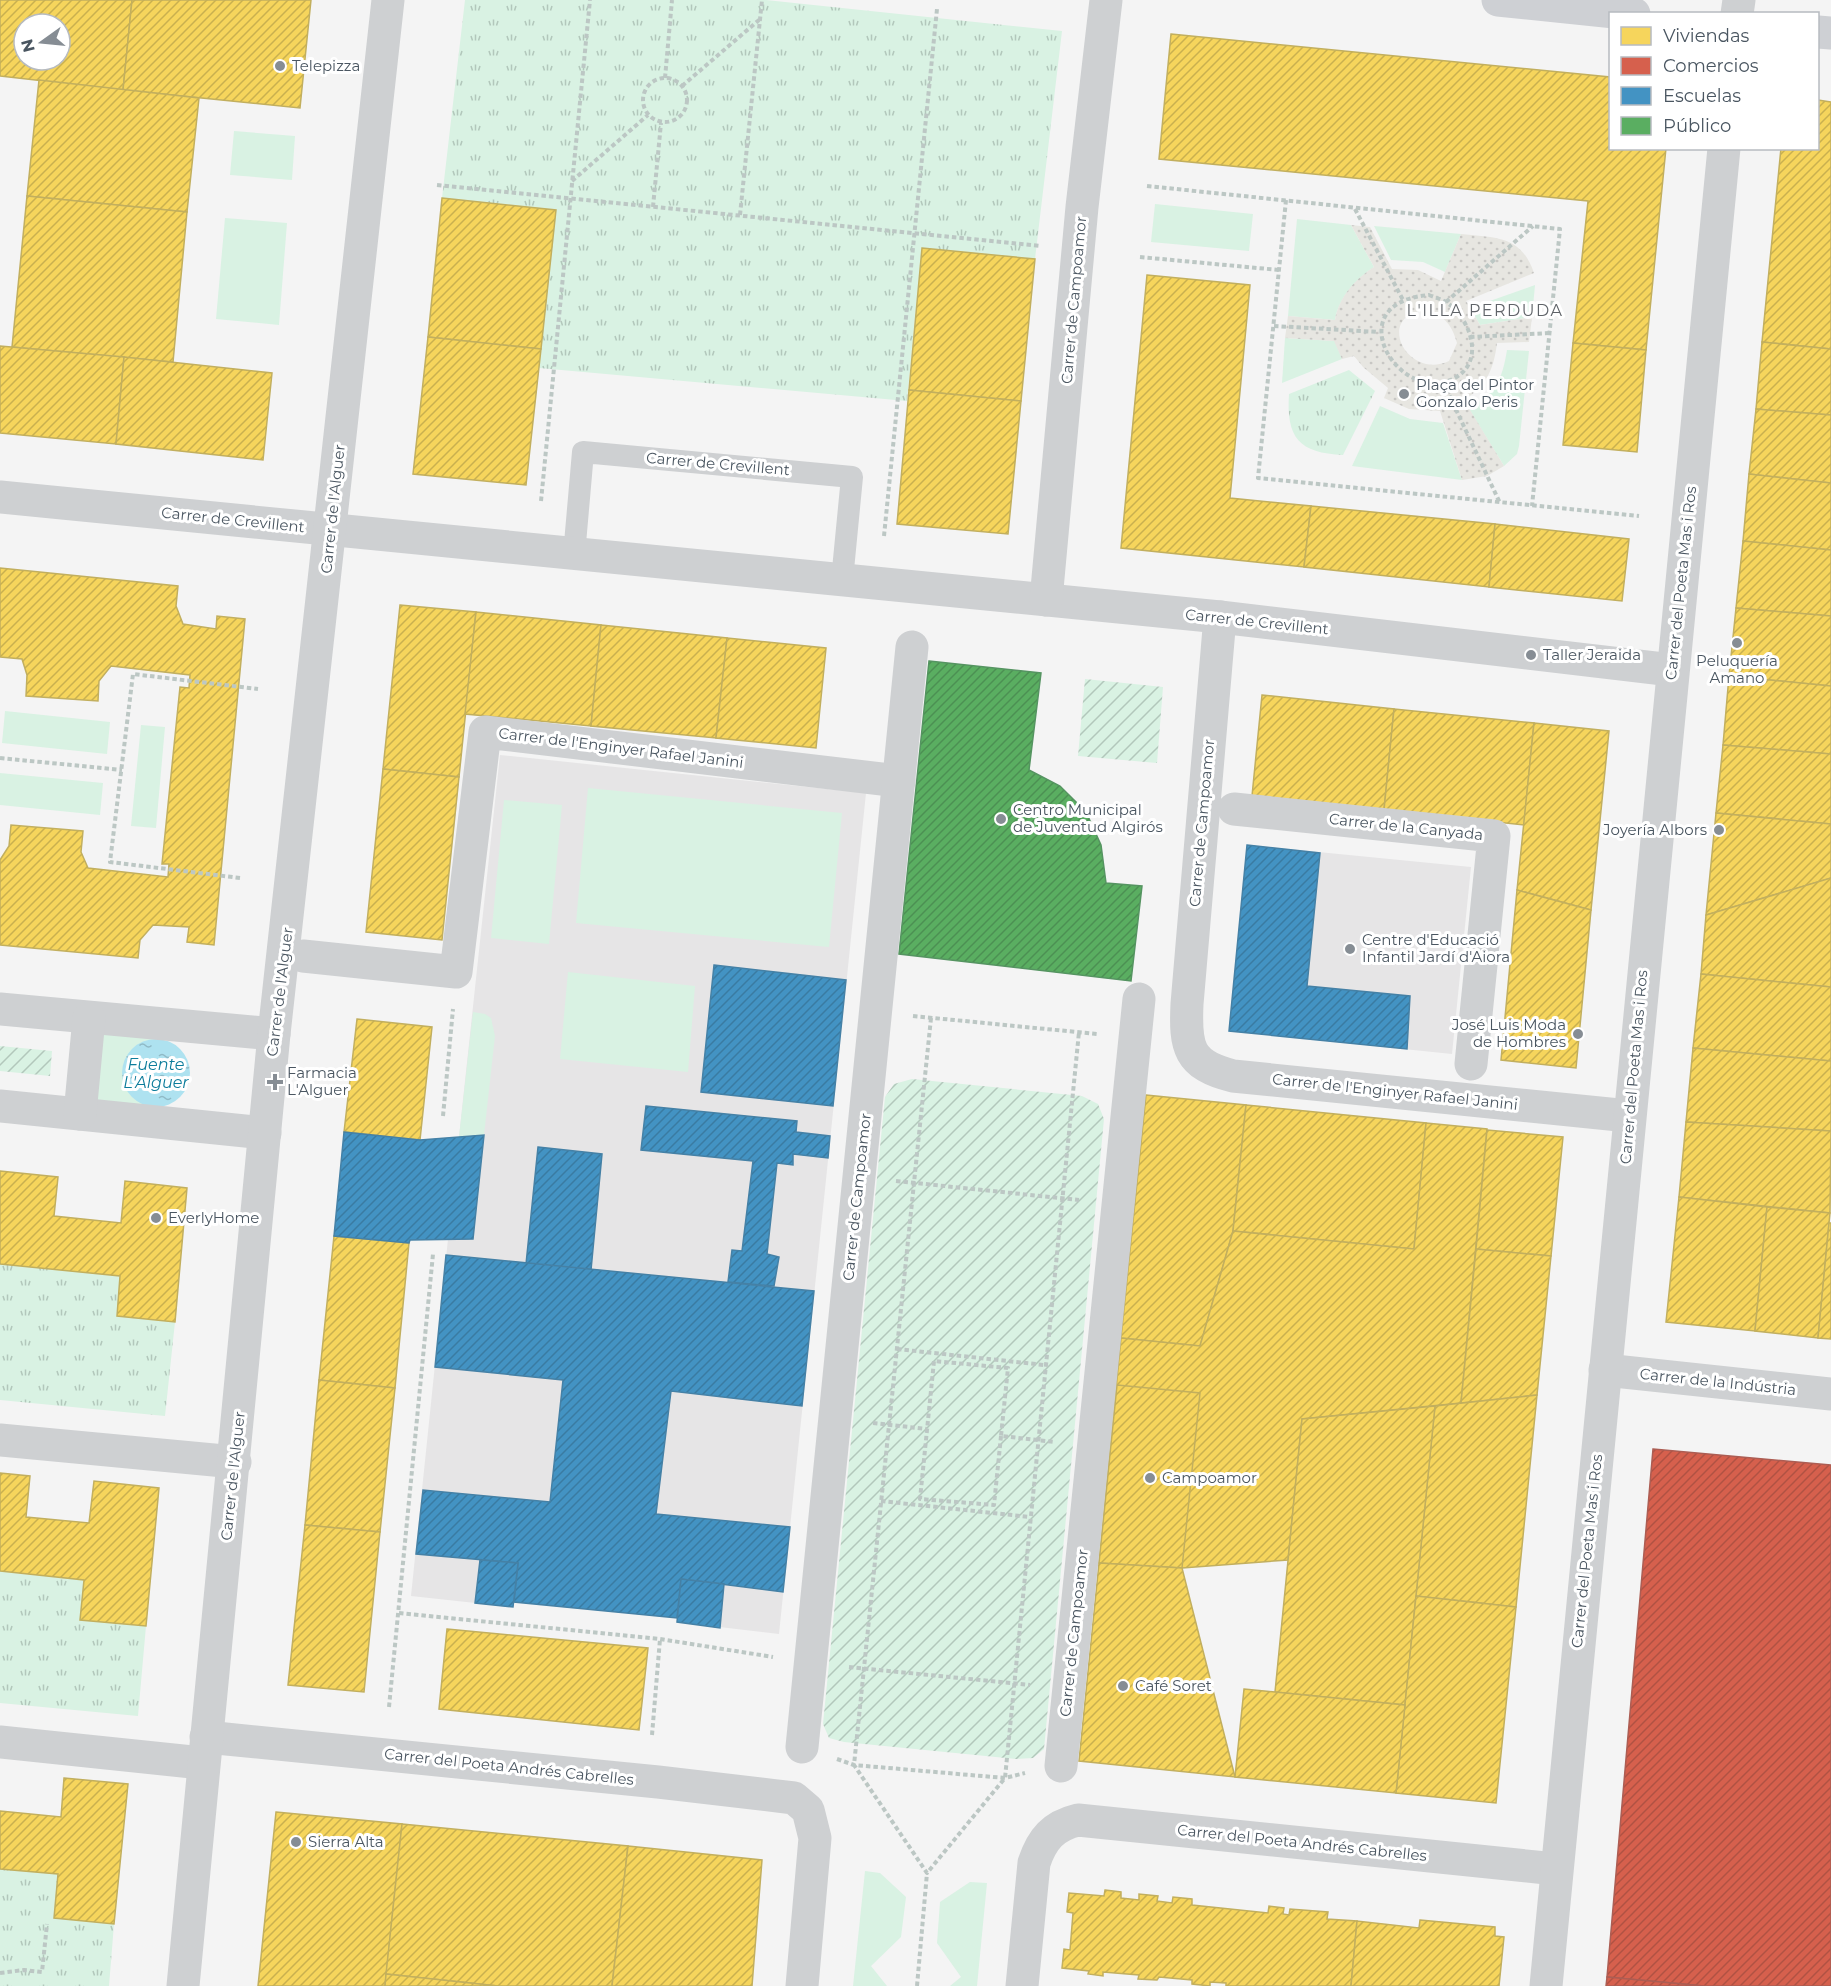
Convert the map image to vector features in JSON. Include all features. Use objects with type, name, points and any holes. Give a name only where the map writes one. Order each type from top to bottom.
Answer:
[{"type":"street","name":"Carrer de l'Alguer","points":[[183,1986],[204,1750],[235,1462],[274,1034],[388,0]]},
{"type":"street","name":"Carrer de Campoamor","points":[[1046,600],[1082,207],[1106,0]]},
{"type":"street","points":[[1498,0],[1587,4],[1625,12]]},
{"type":"street","name":"Carrer del Poeta Mas i Ros","points":[[1546,1986],[1724,150]]},
{"type":"street","name":"Carrer de Crevillent","points":[[0,497],[1220,617],[1672,670]]},
{"type":"street","name":"Carrer de Campoamor","points":[[1186,1030],[1220,617]]},
{"type":"street","name":"Carrer de Campoamor","points":[[802,1747],[912,647]]},
{"type":"street","name":"Carrer de l'Enginyer Rafael Janini","points":[[456,972],[485,732],[899,781]]},
{"type":"street","name":"Carrer de la Canyada","points":[[1234,810],[1494,836],[1471,1064]]},
{"type":"street","points":[[303,956],[456,972]]},
{"type":"street","name":"Carrer de Campoamor","points":[[1061,1766],[1139,999]]},
{"type":"street","points":[[0,1009],[274,1034]]},
{"type":"street","points":[[80,1114],[89,1018]]},
{"type":"street","name":"Carrer de l'Enginyer Rafael Janini","points":[[1186,1030],[1192,1053],[1209,1071],[1233,1076],[1629,1116]]},
{"type":"street","points":[[0,1106],[265,1132]]},
{"type":"street","name":"Carrer de la Indústria","points":[[1605,1370],[1831,1394]]},
{"type":"street","points":[[0,1440],[235,1462]]},
{"type":"street","name":"Carrer del Poeta Andrés Cabrelles","points":[[0,1742],[204,1750],[755,1793],[794,1798],[808,1810],[815,1838],[802,1986]]},
{"type":"street","name":"Carrer del Poeta Andrés Cabrelles","points":[[1022,1986],[1034,1863],[1040,1845],[1050,1832],[1065,1823],[1078,1820],[1556,1869]]},
{"type":"lane","name":"Carrer de Crevillent","points":[[574,555],[583,452],[630,456],[852,477],[842,580]]},
{"type":"path","points":[[541,501],[590,0]]},
{"type":"path","points":[[665,78],[672,0]]},
{"type":"path","points":[[740,216],[762,0]]},
{"type":"path","points":[[884,536],[937,9]]},
{"type":"path","points":[[682,86],[760,20]]},
{"type":"path","points":[[665,78],[682,86],[687,95],[686,110],[675,120],[661,123],[648,115],[643,108],[644,93],[652,82],[665,78]]},
{"type":"path","points":[[572,181],[648,115]]},
{"type":"path","points":[[653,207],[661,123]]},
{"type":"path","points":[[437,185],[1048,246]]},
{"type":"path","points":[[1147,186],[1560,229],[1532,506]]},
{"type":"path","points":[[1286,200],[1258,478],[1639,516]]},
{"type":"path","points":[[1355,208],[1403,300]]},
{"type":"path","points":[[1446,302],[1533,226]]},
{"type":"path","points":[[1140,257],[1279,270]]},
{"type":"path","points":[[1429,295],[1446,302],[1459,314],[1470,337],[1473,348],[1469,363],[1460,374],[1443,382],[1431,384],[1414,379],[1395,364],[1385,350],[1379,332],[1384,314],[1403,300],[1429,295]]},
{"type":"path","points":[[1274,326],[1379,332]]},
{"type":"path","points":[[1470,337],[1550,333]]},
{"type":"path","points":[[1443,382],[1500,502]]},
{"type":"path","points":[[240,878],[110,862],[133,674],[258,689]]},
{"type":"path","points":[[0,758],[122,770]]},
{"type":"path","points":[[443,1116],[456,972]]},
{"type":"path","points":[[876,1012],[1134,1037]]},
{"type":"path","points":[[927,1873],[854,1765],[912,1182],[931,1018]]},
{"type":"path","points":[[917,1986],[927,1873],[1005,1778],[1039,1440],[1044,1365],[1079,1032]]},
{"type":"path","points":[[912,1182],[1063,1198]]},
{"type":"path","points":[[389,1707],[433,1254]]},
{"type":"path","points":[[897,1349],[1044,1365]]},
{"type":"path","points":[[934,1361],[1008,1368],[1001,1436],[994,1505],[920,1499],[934,1361]]},
{"type":"path","points":[[888,1425],[927,1429]]},
{"type":"path","points":[[1001,1436],[1039,1440]]},
{"type":"path","points":[[881,1501],[1030,1517]]},
{"type":"path","points":[[399,1613],[660,1639],[809,1663],[1068,1689]]},
{"type":"path","points":[[652,1735],[660,1639]]},
{"type":"path","points":[[802,1747],[854,1765],[1005,1778],[1061,1766]]},
{"type":"path","points":[[0,1973],[24,1970],[42,1972],[47,1924]]},
{"type":"shaded area","points":[[500,755],[866,793],[779,1634],[677,1622],[677,1618],[514,1602],[513,1607],[411,1596],[448,1239],[473,1238],[484,1136],[459,1137]]},
{"type":"shaded area","name":"Centre d'Educació Infantil Jardí d'Aiora","points":[[1247,845],[1471,867],[1452,1054],[1229,1031]]},
{"type":"green space","points":[[465,0],[766,0],[1062,31],[1035,259],[922,248],[907,401],[539,368],[555,210],[442,198]]},
{"type":"green space","points":[[234,131],[295,136],[292,180],[230,175]]},
{"type":"green space","points":[[1155,204],[1253,214],[1249,251],[1151,242]]},
{"type":"green space","points":[[225,218],[287,223],[279,325],[216,319]]},
{"type":"green space","points":[[1297,219],[1351,225],[1374,267],[1349,289],[1340,304],[1335,320],[1288,316]]},
{"type":"green space","points":[[1374,226],[1461,234],[1445,272],[1423,262],[1391,260]]},
{"type":"green space","points":[[1535,285],[1532,317],[1480,325],[1470,308]]},
{"type":"green space","points":[[1285,338],[1335,341],[1342,359],[1282,383]]},
{"type":"green space","points":[[1507,350],[1529,351],[1519,446],[1517,454],[1504,466],[1469,409],[1492,391],[1503,370]]},
{"type":"green space","points":[[1349,370],[1375,391],[1343,455],[1316,451],[1298,440],[1293,432],[1290,422],[1289,394]]},
{"type":"green space","points":[[1380,406],[1410,419],[1443,423],[1462,480],[1352,466]]},
{"type":"green space","points":[[1085,679],[1163,687],[1157,763],[1078,756]]},
{"type":"green space","points":[[5,711],[110,722],[107,754],[2,743]]},
{"type":"green space","points":[[141,725],[165,727],[156,828],[131,826]]},
{"type":"green space","points":[[0,773],[103,783],[100,815],[0,805]]},
{"type":"green space","points":[[588,788],[842,813],[829,947],[576,923]]},
{"type":"green space","points":[[504,800],[562,805],[549,944],[491,938]]},
{"type":"green space","points":[[568,972],[695,986],[688,1072],[560,1059]]},
{"type":"green space","points":[[473,1012],[485,1014],[491,1018],[495,1036],[484,1135],[459,1137]]},
{"type":"green space","points":[[103,1034],[161,1039],[144,1106],[96,1103]]},
{"type":"green space","points":[[0,1046],[52,1051],[50,1076],[0,1071]]},
{"type":"green space","points":[[912,1079],[1082,1096],[1098,1104],[1104,1119],[1044,1749],[1033,1758],[1016,1759],[844,1742],[829,1738],[823,1724],[885,1097],[894,1084]]},
{"type":"green space","points":[[0,1264],[120,1276],[117,1316],[175,1322],[165,1416],[0,1400]]},
{"type":"green space","points":[[0,1571],[84,1580],[80,1620],[146,1626],[138,1716],[0,1703]]},
{"type":"green space","points":[[0,1869],[58,1874],[54,1918],[114,1924],[109,1986],[0,1986]]},
{"type":"green space","points":[[865,1871],[880,1873],[906,1897],[901,1937],[871,1966],[887,1986],[853,1986]]},
{"type":"green space","points":[[970,1882],[987,1883],[977,1986],[950,1986],[961,1977],[937,1943],[940,1902]]},
{"type":"sand","points":[[1351,225],[1370,227],[1392,269],[1418,270],[1441,281],[1461,234],[1506,241],[1522,251],[1529,261],[1534,273],[1466,301],[1480,325],[1532,317],[1529,342],[1497,343],[1488,376],[1472,395],[1464,400],[1504,466],[1487,476],[1462,480],[1440,411],[1409,409],[1384,398],[1388,388],[1363,367],[1354,356],[1342,359],[1334,341],[1285,338],[1288,316],[1335,320],[1340,304],[1349,289],[1374,267]],"holes":[[[1428,310],[1447,322],[1457,343],[1449,361],[1433,365],[1420,362],[1409,354],[1402,344],[1399,333],[1402,322],[1411,314]]]},
{"type":"water","name":"Fuente L'Alguer","points":[[156,1039],[169,1041],[180,1049],[188,1060],[190,1073],[188,1086],[180,1097],[169,1105],[156,1107],[143,1105],[132,1097],[124,1086],[122,1073],[124,1060],[132,1049],[143,1041]]},
{"type":"building: Viviendas","points":[[0,0],[132,0],[123,90],[0,76]]},
{"type":"building: Viviendas","points":[[132,0],[311,0],[300,108],[123,90]]},
{"type":"building: Viviendas","points":[[1171,34],[1609,77],[1609,150],[1666,150],[1646,350],[1573,343],[1588,201],[1159,159]]},
{"type":"building: Viviendas","points":[[39,80],[199,98],[187,212],[27,196]]},
{"type":"building: Viviendas","points":[[1819,100],[1831,102],[1831,349],[1762,342],[1781,150],[1819,150]]},
{"type":"building: Viviendas","points":[[27,196],[187,212],[173,362],[12,347]]},
{"type":"building: Viviendas","points":[[442,198],[556,210],[541,349],[428,337]]},
{"type":"building: Viviendas","points":[[922,248],[1035,259],[1021,401],[909,390]]},
{"type":"building: Viviendas","points":[[1147,275],[1250,285],[1230,498],[1311,506],[1304,567],[1121,548]]},
{"type":"building: Viviendas","points":[[428,337],[541,349],[526,485],[413,474]]},
{"type":"building: Viviendas","points":[[1762,342],[1831,349],[1831,415],[1756,409]]},
{"type":"building: Viviendas","points":[[1573,343],[1646,350],[1637,452],[1563,445]]},
{"type":"building: Viviendas","points":[[0,346],[124,357],[116,444],[0,433]]},
{"type":"building: Viviendas","points":[[124,357],[272,373],[263,460],[116,444]]},
{"type":"building: Viviendas","points":[[909,390],[1021,401],[1008,534],[897,524]]},
{"type":"building: Viviendas","points":[[1756,409],[1831,415],[1831,483],[1749,474]]},
{"type":"building: Viviendas","points":[[1749,474],[1831,483],[1831,550],[1743,541]]},
{"type":"building: Viviendas","points":[[1311,506],[1495,524],[1489,587],[1304,567]]},
{"type":"building: Viviendas","points":[[1495,524],[1629,539],[1622,601],[1489,587]]},
{"type":"building: Viviendas","points":[[1743,541],[1831,550],[1831,616],[1736,608]]},
{"type":"building: Viviendas","points":[[0,568],[178,586],[176,606],[183,624],[216,629],[217,616],[245,619],[214,945],[187,942],[189,927],[153,925],[140,940],[138,958],[0,945],[0,860],[9,846],[11,825],[83,831],[81,852],[88,868],[168,877],[169,864],[162,864],[180,687],[189,688],[190,675],[111,666],[99,681],[98,701],[26,696],[27,675],[22,659],[0,657]]},
{"type":"building: Viviendas","points":[[400,605],[476,612],[459,777],[383,769]]},
{"type":"building: Viviendas","points":[[1736,608],[1831,616],[1831,686],[1729,676]]},
{"type":"building: Viviendas","points":[[476,612],[601,625],[591,726],[465,714]]},
{"type":"building: Viviendas","points":[[601,625],[727,638],[716,738],[591,726]]},
{"type":"building: Viviendas","points":[[727,638],[826,648],[816,748],[716,738]]},
{"type":"building: Viviendas","points":[[1729,676],[1831,686],[1831,754],[1723,745]]},
{"type":"building: Viviendas","points":[[1262,695],[1394,709],[1384,810],[1252,796]]},
{"type":"building: Viviendas","points":[[1394,709],[1534,723],[1524,825],[1384,810]]},
{"type":"building: Viviendas","points":[[1534,723],[1609,731],[1591,910],[1517,890]]},
{"type":"building: Viviendas","points":[[1723,745],[1831,754],[1831,824],[1716,813]]},
{"type":"building: Viviendas","points":[[383,769],[459,777],[442,940],[366,932]]},
{"type":"building: Viviendas","points":[[1716,813],[1831,824],[1831,878],[1706,915]]},
{"type":"building: Viviendas","points":[[1831,878],[1831,987],[1701,974],[1706,915]]},
{"type":"building: Viviendas","points":[[1517,890],[1591,910],[1576,1068],[1501,1060]]},
{"type":"building: Viviendas","points":[[1701,974],[1831,987],[1831,1061],[1693,1048]]},
{"type":"building: Viviendas","points":[[357,1019],[432,1027],[420,1140],[344,1132]]},
{"type":"building: Viviendas","points":[[1693,1048],[1831,1061],[1831,1131],[1686,1122]]},
{"type":"building: Viviendas","points":[[1146,1095],[1246,1105],[1233,1231],[1200,1346],[1121,1338]]},
{"type":"building: Viviendas","points":[[1246,1105],[1426,1123],[1414,1249],[1233,1231]]},
{"type":"building: Viviendas","points":[[1686,1122],[1831,1131],[1830,1213],[1679,1197]]},
{"type":"building: Viviendas","points":[[1426,1123],[1487,1129],[1461,1403],[1302,1419],[1288,1560],[1182,1568],[1099,1563],[1121,1338],[1200,1346],[1233,1231],[1414,1249]]},
{"type":"building: Viviendas","points":[[1487,1130],[1563,1137],[1551,1256],[1476,1249]]},
{"type":"building: Viviendas","points":[[0,1171],[58,1177],[54,1216],[121,1223],[125,1181],[187,1188],[175,1322],[117,1316],[120,1276],[0,1264]]},
{"type":"building: Viviendas","points":[[1679,1197],[1767,1207],[1755,1331],[1666,1322]]},
{"type":"building: Viviendas","points":[[1767,1207],[1830,1213],[1818,1338],[1755,1331]]},
{"type":"building: Viviendas","points":[[1829,1223],[1831,1223],[1831,1339],[1818,1338]]},
{"type":"building: Viviendas","points":[[334,1236],[409,1243],[395,1388],[319,1380]]},
{"type":"building: Viviendas","points":[[1476,1249],[1551,1256],[1537,1395],[1461,1403]]},
{"type":"building: Viviendas","points":[[319,1380],[395,1388],[380,1532],[305,1525]]},
{"type":"building: Viviendas","name":"Campoamor","points":[[1117,1385],[1200,1393],[1182,1568],[1099,1563]]},
{"type":"building: Viviendas","points":[[1537,1395],[1516,1607],[1416,1596],[1435,1406]]},
{"type":"building: Viviendas","points":[[1435,1406],[1405,1705],[1275,1692],[1302,1419]]},
{"type":"building: Viviendas","points":[[0,1473],[30,1476],[26,1517],[89,1523],[94,1481],[159,1488],[146,1626],[80,1620],[84,1580],[0,1571]]},
{"type":"building: Viviendas","points":[[305,1525],[380,1532],[364,1692],[288,1685]]},
{"type":"building: Viviendas","points":[[1099,1563],[1182,1568],[1235,1777],[1079,1761]]},
{"type":"building: Viviendas","points":[[1416,1596],[1516,1607],[1496,1803],[1396,1793]]},
{"type":"building: Viviendas","points":[[447,1629],[648,1648],[639,1730],[439,1709]]},
{"type":"building: Viviendas","points":[[1244,1689],[1405,1705],[1396,1793],[1235,1777]]},
{"type":"building: Viviendas","points":[[64,1778],[128,1784],[114,1924],[54,1918],[58,1874],[0,1869],[0,1811],[61,1817]]},
{"type":"building: Viviendas","points":[[276,1812],[402,1824],[385,1986],[258,1986]]},
{"type":"building: Viviendas","points":[[402,1824],[628,1846],[612,1986],[498,1986],[386,1974]]},
{"type":"building: Viviendas","points":[[628,1846],[762,1860],[752,1986],[612,1986]]},
{"type":"building: Viviendas","points":[[1105,1890],[1121,1892],[1121,1898],[1139,1900],[1139,1894],[1158,1896],[1157,1901],[1172,1903],[1173,1897],[1192,1899],[1192,1905],[1268,1913],[1269,1906],[1284,1908],[1283,1914],[1289,1915],[1290,1909],[1328,1912],[1327,1919],[1357,1921],[1351,1986],[1226,1986],[1226,1983],[1210,1982],[1210,1986],[1192,1984],[1192,1980],[1159,1977],[1157,1980],[1138,1979],[1139,1975],[1103,1972],[1103,1976],[1088,1974],[1089,1971],[1062,1968],[1064,1949],[1070,1950],[1073,1913],[1067,1912],[1069,1893],[1104,1896]]},
{"type":"building: Viviendas","points":[[1420,1920],[1495,1927],[1495,1936],[1504,1937],[1499,1986],[1351,1986],[1357,1921],[1419,1928]]},
{"type":"building: Viviendas","points":[[386,1974],[498,1986],[385,1986]]},
{"type":"building: Comercios","points":[[1653,1449],[1831,1465],[1831,1986],[1704,1986],[1607,1977]]},
{"type":"building: Comercios","points":[[1607,1977],[1704,1986],[1606,1986]]},
{"type":"building: Escuelas","points":[[1247,845],[1320,853],[1307,986],[1410,996],[1407,1049],[1229,1031]]},
{"type":"building: Escuelas","points":[[714,965],[846,980],[833,1106],[701,1092]]},
{"type":"building: Escuelas","points":[[646,1106],[797,1121],[796,1132],[830,1136],[828,1158],[793,1154],[793,1165],[777,1163],[767,1254],[779,1257],[774,1286],[728,1282],[732,1250],[742,1251],[753,1161],[641,1150]]},
{"type":"building: Escuelas","points":[[344,1132],[420,1140],[484,1135],[473,1239],[410,1240],[409,1243],[334,1236]]},
{"type":"building: Escuelas","points":[[538,1147],[602,1154],[591,1270],[526,1264]]},
{"type":"building: Escuelas","points":[[446,1255],[814,1291],[802,1406],[671,1391],[656,1514],[790,1527],[783,1592],[681,1579],[677,1618],[514,1602],[518,1563],[416,1554],[423,1490],[550,1502],[563,1380],[435,1367]]},
{"type":"building: Escuelas","points":[[480,1560],[518,1563],[513,1607],[475,1603]]},
{"type":"building: Escuelas","points":[[681,1579],[724,1584],[720,1628],[677,1622]]},
{"type":"building: Público","name":"Centro Municipal de Juventud Algirós","points":[[929,661],[1041,673],[1029,770],[1060,786],[1086,812],[1101,845],[1106,883],[1142,886],[1131,981],[899,954]]},
{"type":"place","name":"Telepizza","points":[[280,66]]},
{"type":"place","name":"Plaça del Pintor Gonzalo Peris","points":[[1404,394]]},
{"type":"place","name":"Peluquería Amano","points":[[1737,643]]},
{"type":"place","name":"Taller Jeraida","points":[[1531,655]]},
{"type":"place","name":"Centro Municipal de Juventud Algirós","points":[[1001,819]]},
{"type":"place","name":"Joyería Albors","points":[[1719,830]]},
{"type":"place","name":"Centre d'Educació Infantil Jardí d'Aiora","points":[[1350,949]]},
{"type":"place","name":"José Luis Moda de Hombres","points":[[1578,1034]]},
{"type":"place","name":"Farmacia L'Alguer","points":[[275,1082]]},
{"type":"place","name":"EverlyHome","points":[[156,1218]]},
{"type":"place","name":"Campoamor","points":[[1150,1478]]},
{"type":"place","name":"Café Soret","points":[[1123,1686]]},
{"type":"place","name":"Sierra Alta","points":[[296,1842]]},
{"type":"district","name":"L'ILLA PERDUDA","points":[[1485,310]]}]
